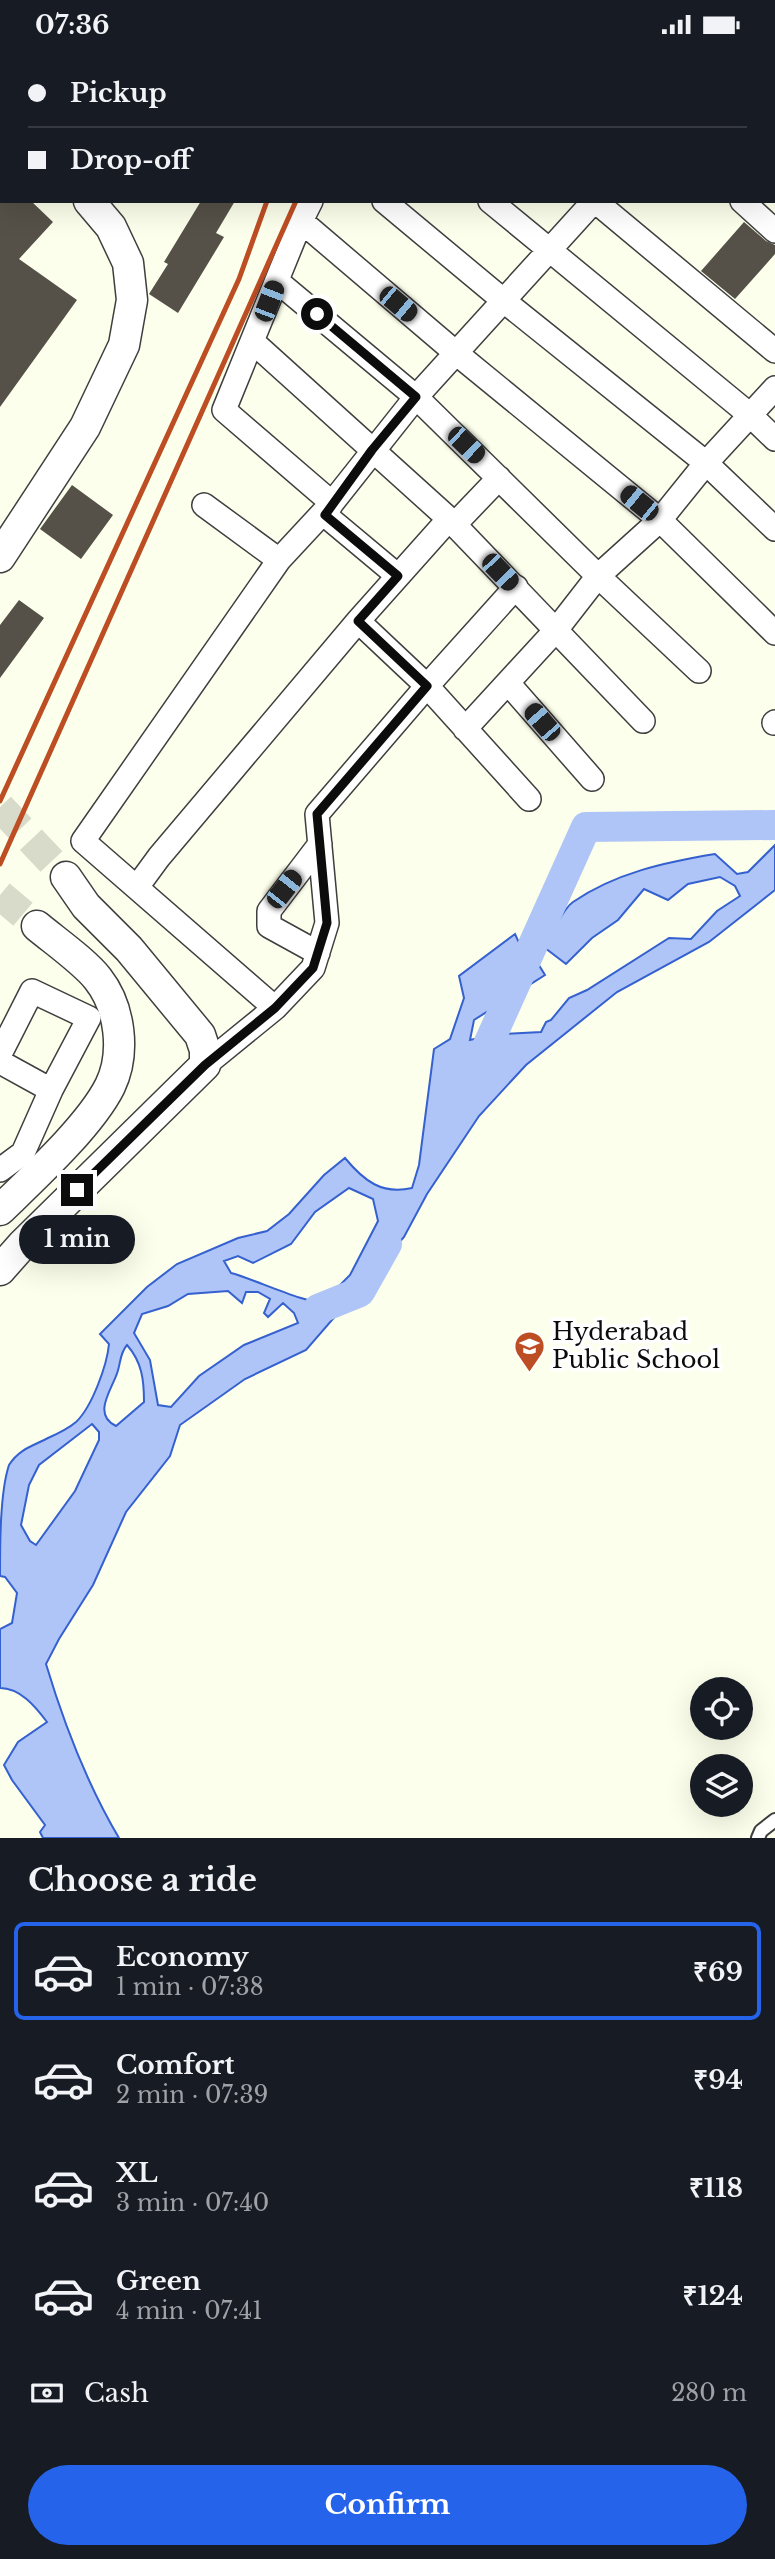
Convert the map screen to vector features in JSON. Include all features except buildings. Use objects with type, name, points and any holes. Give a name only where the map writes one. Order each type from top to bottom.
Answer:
[{"type":"street","points":[[0,557],[85,427],[124,345],[132,300],[128,263],[111,227],[91,203]]},
{"type":"street","points":[[386,203],[706,463],[775,529]]},
{"type":"street","points":[[492,203],[750,415],[775,439]]},
{"type":"street","points":[[275,1008],[83,841],[279,560],[332,503],[416,397],[592,203]]},
{"type":"street","points":[[596,203],[775,351]]},
{"type":"street","points":[[744,203],[775,231]]},
{"type":"street","points":[[332,503],[224,410],[306,211],[456,353],[660,520],[775,633]]},
{"type":"street","points":[[277,281],[416,397],[699,671]]},
{"type":"street","points":[[253,342],[452,522],[643,721]]},
{"type":"street","points":[[465,729],[556,630],[598,576],[660,520],[706,463],[775,388]]},
{"type":"street","points":[[137,887],[167,847],[358,621],[398,576],[499,478]]},
{"type":"street","points":[[332,503],[325,515],[398,576]]},
{"type":"street","points":[[204,505],[279,560]]},
{"type":"street","points":[[0,1270],[23,1244],[205,1065],[275,1008],[313,968],[327,923],[317,814],[516,587]]},
{"type":"street","points":[[358,621],[427,686],[529,799]]},
{"type":"street","points":[[508,683],[592,779]]},
{"type":"street","points":[[318,953],[269,926],[269,911],[320,844]]},
{"type":"street","points":[[66,877],[86,906],[136,958],[200,1035],[205,1050],[205,1065]]},
{"type":"street","points":[[0,1210],[90,1118],[111,1085],[119,1051],[115,1009],[98,978],[37,926]]},
{"type":"street","points":[[0,1054],[32,991],[89,1018],[51,1090],[23,1153],[0,1170]]},
{"type":"street","points":[[0,1062],[51,1090]]},
{"type":"lane","points":[[758,1838],[761,1831],[775,1820]]},
{"type":"water","points":[[775,845],[775,890],[709,942],[617,992],[526,1065],[479,1116],[427,1194],[404,1237],[306,1350],[245,1379],[180,1425],[170,1456],[126,1512],[93,1585],[46,1664],[77,1753],[119,1838],[43,1838],[40,1832],[45,1825],[4,1765],[18,1742],[47,1722],[32,1704],[20,1695],[0,1688],[0,1629],[12,1623],[17,1593],[5,1577],[0,1576],[4,1489],[9,1465],[17,1455],[73,1424],[88,1406],[108,1353],[109,1344],[100,1334],[147,1287],[177,1264],[238,1238],[267,1231],[289,1214],[324,1175],[345,1158],[374,1184],[401,1190],[412,1188],[419,1165],[434,1049],[450,1039],[464,998],[459,976],[515,934],[520,945],[531,943],[535,926],[552,932],[570,905],[589,892],[623,876],[660,865],[715,854],[737,874],[748,872]],"holes":[[[720,877],[735,886],[740,896],[717,911],[691,939],[669,938],[587,990],[569,998],[551,1020],[546,1022],[541,1032],[505,1034],[488,1031],[479,1038],[470,1040],[474,1020],[545,975],[537,962],[545,948],[566,964],[592,938],[618,920],[644,889],[668,900],[688,884]],[[349,1188],[373,1199],[378,1221],[350,1275],[335,1290],[336,1297],[326,1302],[307,1300],[231,1273],[224,1261],[238,1256],[253,1263],[291,1244],[315,1212]],[[228,1291],[242,1303],[246,1292],[258,1292],[270,1299],[264,1313],[268,1317],[283,1303],[294,1313],[298,1323],[244,1345],[199,1376],[171,1407],[158,1405],[150,1360],[134,1333],[142,1314],[168,1306],[188,1294]],[[127,1345],[139,1365],[144,1402],[116,1426],[105,1416],[104,1410]],[[92,1424],[99,1432],[99,1440],[75,1491],[36,1545],[30,1541],[21,1525],[29,1485],[39,1465]]]},
{"type":"waterway","points":[[477,1069],[586,827],[775,825]]},
{"type":"waterway","points":[[318,1309],[360,1292],[387,1244]]},
{"type":"tunnel","points":[[0,807],[66,877]]},
{"type":"tunnel","points":[[0,895],[37,926]]},
{"type":"railway","points":[[0,801],[239,279],[266,203]]},
{"type":"railway","points":[[0,864],[295,203]]},
{"type":"place","name":"Hyderabad Public School","points":[[529,1373]]},
{"type":"route","points":[[77,1190],[205,1065],[275,1008],[313,968],[327,923],[317,814],[427,686],[358,621],[398,576],[325,515],[372,450],[416,397],[317,314]]}]
